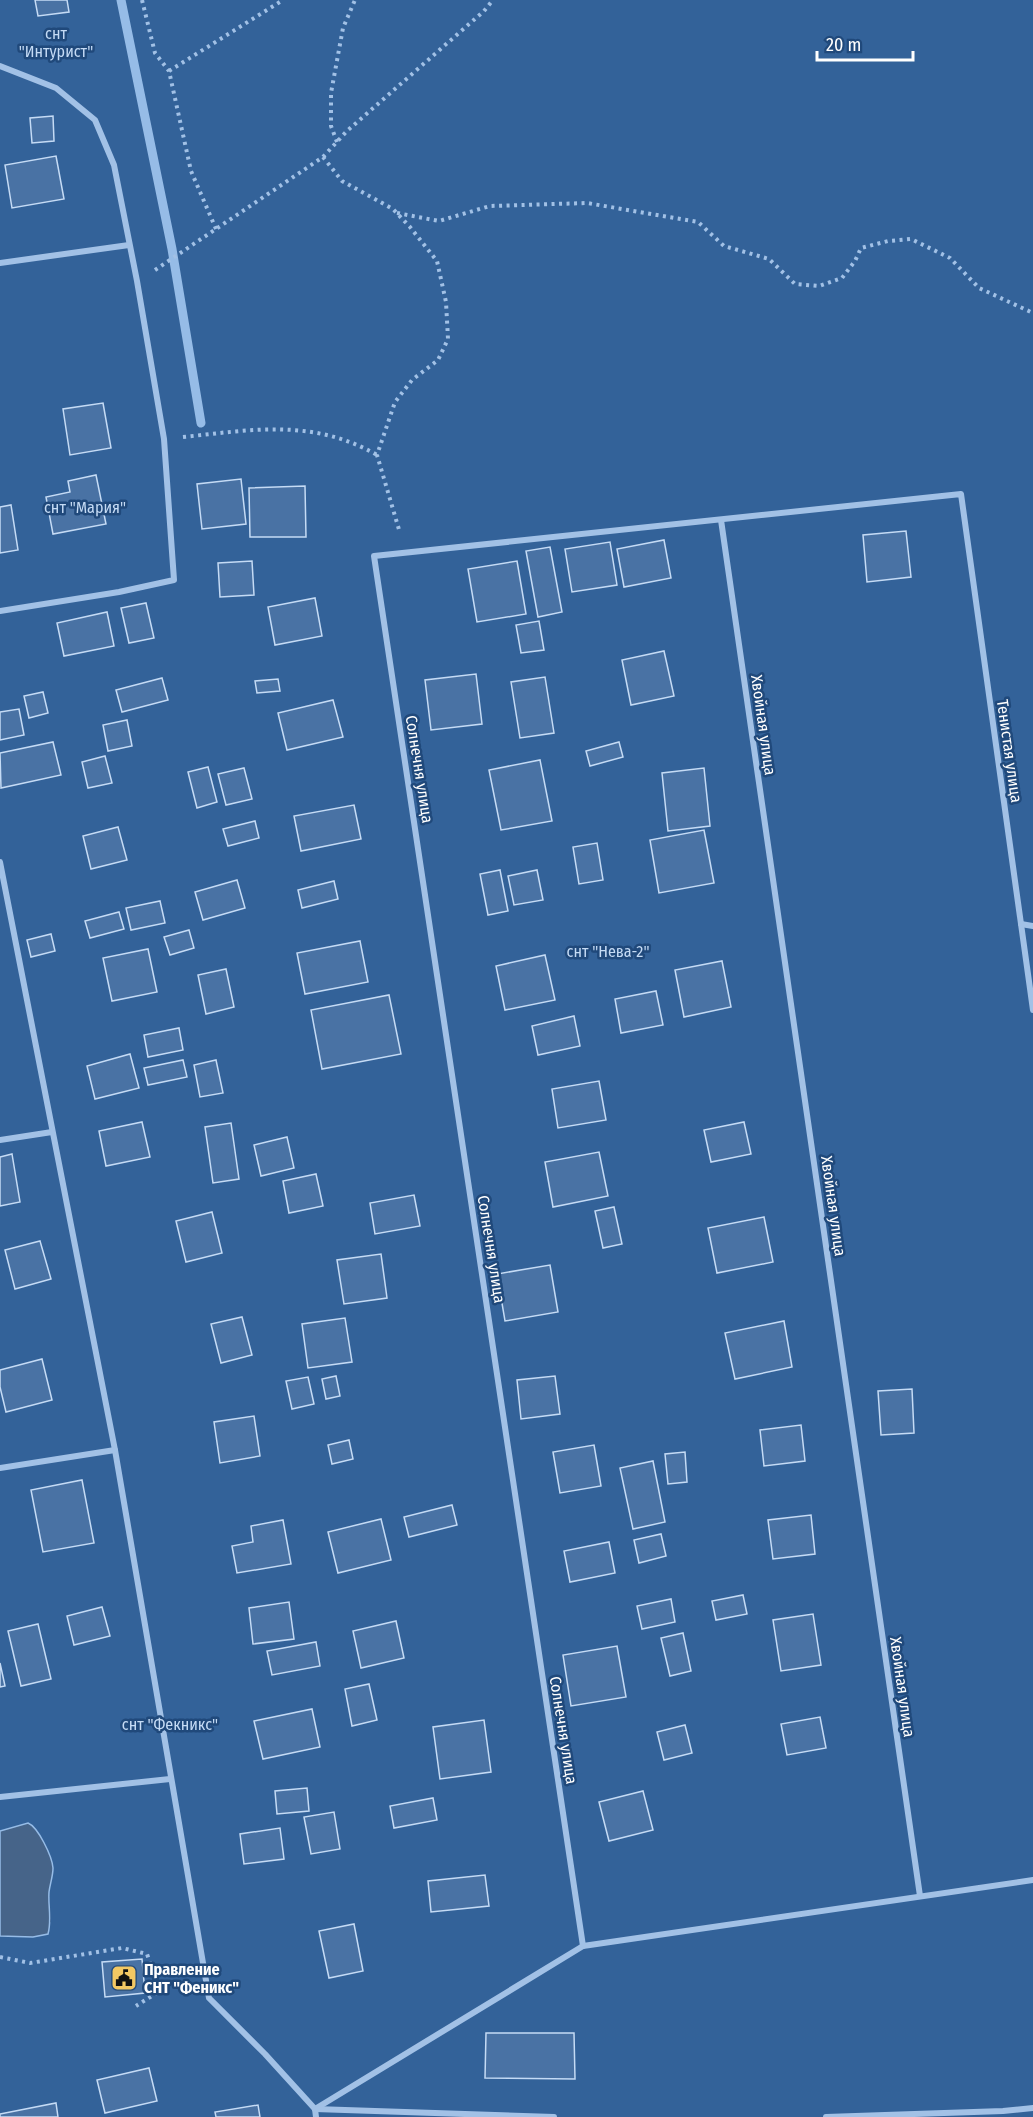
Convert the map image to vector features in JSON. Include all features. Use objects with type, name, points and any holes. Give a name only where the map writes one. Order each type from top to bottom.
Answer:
[{"type":"street","points":[[0,66],[56,88],[95,120],[114,165],[137,281],[164,439],[174,580],[119,592],[0,611]]},
{"type":"street","points":[[0,263],[129,245]]},
{"type":"street","name":"Тенистая улица","points":[[721,520],[961,494],[1033,1010]]},
{"type":"street","points":[[406,553],[721,520]]},
{"type":"street","name":"Хвойная улица","points":[[721,520],[920,1896]]},
{"type":"street","name":"Солнечня улица","points":[[406,553],[374,556],[584,1946]]},
{"type":"street","points":[[0,862],[115,1450],[209,1998],[265,2054],[315,2109],[316,2117]]},
{"type":"street","points":[[1021,924],[1033,926]]},
{"type":"street","points":[[0,1140],[52,1132]]},
{"type":"street","points":[[0,1468],[115,1450]]},
{"type":"street","points":[[0,1797],[170,1779]]},
{"type":"street","points":[[315,2109],[584,1946],[1033,1880]]},
{"type":"street","points":[[826,2117],[1002,2114],[1033,2108]]},
{"type":"street","points":[[315,2109],[554,2117]]},
{"type":"path","points":[[142,0],[155,53],[169,71],[191,171],[216,229]]},
{"type":"path","points":[[169,71],[283,0]]},
{"type":"path","points":[[337,142],[331,126],[331,93],[343,28],[355,0]]},
{"type":"path","points":[[166,263],[323,157],[347,131],[484,11],[493,0]]},
{"type":"path","points":[[323,157],[342,182],[397,213],[438,261],[446,302],[448,339],[438,360],[412,380],[395,402],[377,455],[406,553]]},
{"type":"path","points":[[397,213],[439,221],[490,206],[587,202],[698,222],[724,246],[769,259],[795,284],[819,286],[842,278],[855,261],[861,248],[888,241],[911,239],[950,258],[979,288],[1033,313]]},
{"type":"path","points":[[164,439],[265,428],[296,429],[339,439],[377,455]]},
{"type":"path","points":[[0,1957],[30,1964],[122,1948],[147,1954],[155,1977],[163,1989],[136,2006]]},
{"type":"green space","points":[[0,0],[1033,0],[1033,2117],[0,2117],[0,1936],[6,1937],[51,1922],[49,1892],[53,1867],[28,1823],[0,1831]]},
{"type":"shaded area","points":[[28,1823],[44,1842],[53,1868],[49,1892],[48,1934],[33,1937],[0,1936],[0,1831]]},
{"type":"building","points":[[35,0],[67,0],[69,12],[38,16]]},
{"type":"building","points":[[53,116],[54,141],[32,143],[30,118]]},
{"type":"building","points":[[56,156],[64,199],[12,208],[5,165]]},
{"type":"building","points":[[103,403],[111,448],[70,455],[63,409]]},
{"type":"building","points":[[96,475],[106,524],[53,534],[46,497],[70,492],[68,481]]},
{"type":"building","points":[[241,479],[246,524],[202,529],[197,484]]},
{"type":"building","points":[[305,486],[306,537],[250,537],[249,488]]},
{"type":"building","points":[[11,505],[18,550],[0,553],[0,507]]},
{"type":"building","points":[[906,531],[911,577],[867,582],[863,535]]},
{"type":"building","points":[[664,540],[671,578],[624,587],[617,549]]},
{"type":"building","points":[[610,542],[617,585],[572,592],[565,549]]},
{"type":"building","points":[[550,547],[562,612],[538,617],[526,551]]},
{"type":"building","points":[[252,561],[254,595],[220,597],[218,563]]},
{"type":"building","points":[[517,561],[526,614],[477,622],[468,569]]},
{"type":"building","points":[[315,598],[322,636],[275,645],[268,607]]},
{"type":"building","points":[[146,603],[154,638],[129,643],[121,608]]},
{"type":"building","points":[[107,612],[114,646],[64,656],[57,623]]},
{"type":"building","points":[[539,621],[544,650],[521,653],[516,625]]},
{"type":"building","points":[[664,651],[674,696],[631,705],[622,660]]},
{"type":"building","points":[[476,674],[482,724],[431,730],[425,680]]},
{"type":"building","points":[[545,677],[554,733],[520,738],[511,682]]},
{"type":"building","points":[[162,678],[168,700],[122,712],[116,690]]},
{"type":"building","points":[[278,679],[280,691],[257,693],[255,681]]},
{"type":"building","points":[[43,692],[48,713],[29,718],[24,696]]},
{"type":"building","points":[[333,700],[343,737],[287,750],[278,713]]},
{"type":"building","points":[[19,709],[24,735],[0,740],[0,712]]},
{"type":"building","points":[[127,720],[132,746],[108,751],[103,725]]},
{"type":"building","points":[[53,742],[61,775],[1,788],[0,753]]},
{"type":"building","points":[[619,742],[623,757],[590,766],[586,751]]},
{"type":"building","points":[[105,756],[112,783],[88,788],[82,762]]},
{"type":"building","points":[[540,760],[552,821],[501,830],[489,770]]},
{"type":"building","points":[[208,767],[217,802],[197,808],[188,772]]},
{"type":"building","points":[[244,768],[252,799],[226,805],[218,774]]},
{"type":"building","points":[[704,768],[710,826],[668,831],[662,773]]},
{"type":"building","points":[[354,805],[361,839],[301,851],[294,816]]},
{"type":"building","points":[[255,821],[259,838],[228,846],[223,829]]},
{"type":"building","points":[[118,827],[127,860],[91,869],[83,836]]},
{"type":"building","points":[[704,830],[714,883],[659,893],[650,840]]},
{"type":"building","points":[[597,843],[603,880],[579,884],[573,847]]},
{"type":"building","points":[[500,870],[508,911],[488,915],[480,874]]},
{"type":"building","points":[[537,870],[543,900],[514,905],[508,876]]},
{"type":"building","points":[[237,880],[245,908],[203,920],[195,892]]},
{"type":"building","points":[[334,881],[338,899],[302,908],[298,890]]},
{"type":"building","points":[[160,901],[165,923],[131,930],[126,908]]},
{"type":"building","points":[[119,912],[124,929],[90,938],[85,921]]},
{"type":"building","points":[[189,930],[194,948],[170,955],[164,937]]},
{"type":"building","points":[[51,934],[55,951],[31,957],[27,940]]},
{"type":"building","points":[[360,941],[368,982],[305,994],[297,953]]},
{"type":"building","points":[[148,949],[157,992],[112,1001],[103,958]]},
{"type":"building","points":[[545,955],[555,1000],[505,1010],[496,966]]},
{"type":"building","points":[[722,961],[731,1007],[684,1017],[675,970]]},
{"type":"building","points":[[226,969],[234,1007],[206,1014],[198,975]]},
{"type":"building","points":[[656,991],[663,1025],[621,1033],[615,999]]},
{"type":"building","points":[[389,995],[401,1054],[322,1069],[311,1010]]},
{"type":"building","points":[[574,1016],[580,1046],[538,1055],[532,1026]]},
{"type":"building","points":[[179,1028],[183,1050],[148,1057],[144,1035]]},
{"type":"building","points":[[130,1054],[139,1088],[95,1099],[87,1066]]},
{"type":"building","points":[[183,1060],[187,1077],[148,1085],[144,1068]]},
{"type":"building","points":[[216,1060],[223,1093],[200,1097],[194,1065]]},
{"type":"building","points":[[599,1081],[606,1120],[558,1128],[552,1089]]},
{"type":"building","points":[[142,1122],[150,1157],[106,1166],[99,1131]]},
{"type":"building","points":[[744,1122],[751,1154],[711,1162],[704,1130]]},
{"type":"building","points":[[231,1123],[239,1179],[213,1183],[205,1127]]},
{"type":"building","points":[[287,1137],[294,1168],[261,1176],[254,1145]]},
{"type":"building","points":[[599,1152],[608,1196],[553,1207],[545,1162]]},
{"type":"building","points":[[12,1154],[20,1202],[0,1206],[0,1157]]},
{"type":"building","points":[[316,1174],[323,1206],[289,1213],[283,1181]]},
{"type":"building","points":[[414,1195],[420,1226],[375,1234],[370,1203]]},
{"type":"building","points":[[614,1207],[622,1244],[603,1248],[595,1211]]},
{"type":"building","points":[[212,1212],[222,1253],[186,1262],[176,1221]]},
{"type":"building","points":[[764,1217],[773,1262],[717,1273],[708,1228]]},
{"type":"building","points":[[40,1241],[51,1279],[15,1289],[5,1250]]},
{"type":"building","points":[[381,1254],[387,1298],[344,1304],[337,1260]]},
{"type":"building","points":[[550,1265],[558,1312],[505,1321],[497,1274]]},
{"type":"building","points":[[242,1317],[252,1355],[221,1363],[211,1324]]},
{"type":"building","points":[[345,1318],[352,1362],[308,1368],[302,1324]]},
{"type":"building","points":[[784,1321],[792,1367],[735,1379],[725,1333]]},
{"type":"building","points":[[42,1359],[52,1400],[6,1412],[0,1387],[0,1370]]},
{"type":"building","points":[[336,1376],[340,1396],[326,1399],[322,1379]]},
{"type":"building","points":[[555,1376],[560,1414],[521,1419],[517,1380]]},
{"type":"building","points":[[308,1377],[314,1404],[292,1409],[286,1381]]},
{"type":"building","points":[[912,1389],[914,1433],[881,1435],[878,1391]]},
{"type":"building","points":[[254,1416],[260,1456],[220,1463],[214,1422]]},
{"type":"building","points":[[801,1425],[805,1461],[764,1466],[760,1430]]},
{"type":"building","points":[[349,1440],[353,1459],[332,1464],[328,1445]]},
{"type":"building","points":[[594,1445],[601,1486],[560,1493],[553,1452]]},
{"type":"building","points":[[685,1452],[687,1482],[668,1484],[665,1454]]},
{"type":"building","points":[[653,1461],[665,1522],[633,1529],[620,1468]]},
{"type":"building","points":[[82,1480],[94,1543],[43,1552],[31,1490]]},
{"type":"building","points":[[452,1505],[457,1525],[409,1537],[404,1517]]},
{"type":"building","points":[[811,1515],[815,1554],[773,1559],[768,1520]]},
{"type":"building","points":[[381,1519],[391,1560],[338,1573],[328,1532]]},
{"type":"building","points":[[283,1520],[291,1564],[237,1573],[232,1546],[253,1542],[251,1526]]},
{"type":"building","points":[[661,1534],[666,1556],[639,1563],[634,1540]]},
{"type":"building","points":[[609,1542],[615,1573],[570,1582],[564,1551]]},
{"type":"building","points":[[743,1595],[747,1614],[716,1620],[712,1601]]},
{"type":"building","points":[[671,1599],[675,1622],[642,1629],[637,1606]]},
{"type":"building","points":[[289,1602],[294,1639],[253,1644],[249,1608]]},
{"type":"building","points":[[102,1607],[110,1636],[74,1645],[67,1616]]},
{"type":"building","points":[[813,1614],[821,1665],[781,1671],[773,1620]]},
{"type":"building","points":[[396,1621],[404,1658],[361,1668],[353,1631]]},
{"type":"building","points":[[38,1624],[51,1679],[21,1686],[8,1631]]},
{"type":"building","points":[[683,1633],[691,1671],[670,1676],[661,1638]]},
{"type":"building","points":[[316,1642],[320,1666],[272,1675],[267,1651]]},
{"type":"building","points":[[617,1646],[626,1697],[571,1706],[563,1655]]},
{"type":"building","points":[[0,1663],[5,1686],[0,1687]]},
{"type":"building","points":[[369,1684],[377,1720],[352,1726],[345,1689]]},
{"type":"building","points":[[312,1709],[320,1747],[263,1759],[254,1721]]},
{"type":"building","points":[[820,1717],[826,1748],[787,1755],[781,1724]]},
{"type":"building","points":[[484,1720],[491,1772],[440,1779],[433,1727]]},
{"type":"building","points":[[685,1725],[692,1753],[664,1760],[657,1732]]},
{"type":"building","points":[[307,1788],[309,1811],[277,1814],[275,1791]]},
{"type":"building","points":[[643,1791],[653,1830],[609,1841],[599,1802]]},
{"type":"building","points":[[433,1798],[437,1820],[394,1828],[390,1806]]},
{"type":"building","points":[[334,1812],[340,1849],[311,1854],[304,1817]]},
{"type":"building","points":[[280,1828],[284,1859],[244,1864],[240,1834]]},
{"type":"building","points":[[485,1875],[489,1906],[431,1912],[428,1881]]},
{"type":"building","points":[[354,1924],[363,1971],[329,1978],[319,1931]]},
{"type":"building","name":"Правление СНТ \"Феникс\"","points":[[142,1959],[145,1993],[105,1997],[102,1962]]},
{"type":"building","points":[[486,2033],[574,2033],[575,2079],[485,2078]]},
{"type":"building","points":[[149,2068],[157,2101],[105,2113],[97,2080]]},
{"type":"building","points":[[56,2103],[58,2117],[0,2117],[0,2114]]},
{"type":"building","points":[[258,2105],[260,2117],[216,2117],[215,2112]]},
{"type":"waterway","points":[[121,0],[172,249],[201,423]]},
{"type":"place","name":"Правление СНТ \"Феникс\"","points":[[124,1978]]},
{"type":"park label","name":"снт \"Интурист\"","points":[[56,42]]},
{"type":"park label","name":"снт \"Мария\"","points":[[85,507]]},
{"type":"park label","name":"снт \"Нева-2\"","points":[[608,951]]},
{"type":"park label","name":"снт \"Фекникс\"","points":[[170,1724]]}]
